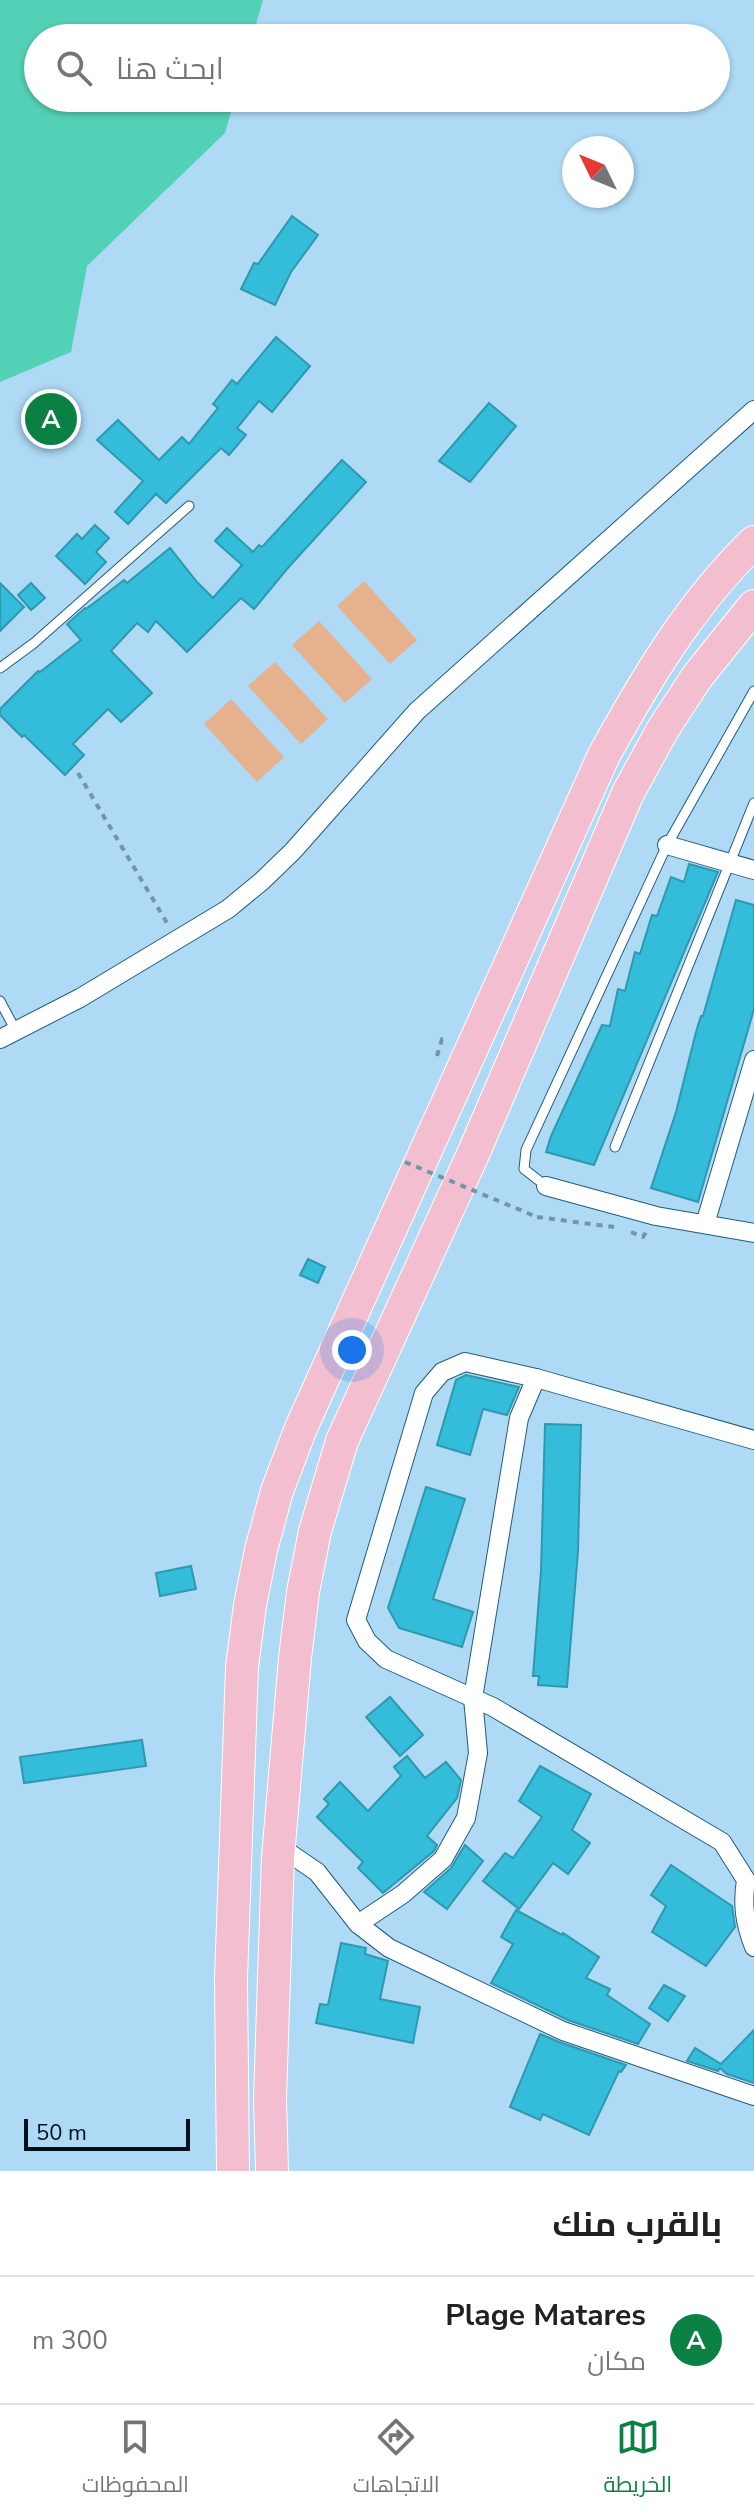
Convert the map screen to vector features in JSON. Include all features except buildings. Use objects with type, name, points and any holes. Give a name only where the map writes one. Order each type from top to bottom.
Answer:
[{"type":"highway","points":[[233,2171],[231,1979],[234,1823],[242,1667],[250,1605],[277,1491],[301,1428],[604,755],[664,651],[754,542]]},
{"type":"highway","points":[[272,2171],[270,2098],[279,1846],[303,1592],[315,1531],[342,1441],[474,1152],[628,793],[663,729],[697,677],[754,606]]},
{"type":"street","points":[[8,1035],[80,998],[228,909],[270,874],[417,711],[754,410]]},
{"type":"street","points":[[667,845],[754,870]]},
{"type":"street","points":[[705,1224],[754,1060]]},
{"type":"street","points":[[546,1186],[656,1216],[754,1233]]},
{"type":"street","points":[[754,1440],[536,1378],[465,1362],[442,1372],[424,1393],[356,1620],[367,1641],[386,1659],[493,1707],[722,1842],[746,1880],[742,1903],[754,1947]]},
{"type":"street","points":[[358,1924],[403,1894],[443,1859],[466,1818],[478,1753],[473,1698],[519,1418],[536,1378]]},
{"type":"street","points":[[279,1846],[317,1872],[358,1924],[389,1948],[563,2031],[754,2096]]},
{"type":"lane","points":[[0,668],[34,643],[189,506]]},
{"type":"lane","points":[[546,1186],[524,1169],[526,1150],[667,845],[754,691]]},
{"type":"lane","points":[[615,1147],[754,803]]},
{"type":"lane","points":[[0,1001],[8,1035]]},
{"type":"path","points":[[78,773],[177,940]]},
{"type":"path","points":[[405,1162],[537,1217],[621,1228]]},
{"type":"shaded area","points":[[0,0],[263,0],[256,24],[24,24],[24,112],[231,112],[225,133],[87,266],[71,352],[0,382]]},
{"type":"shaded area","points":[[364,581],[417,640],[390,664],[337,606]]},
{"type":"shaded area","points":[[319,621],[372,679],[345,703],[292,645]]},
{"type":"shaded area","points":[[275,662],[328,719],[301,744],[248,686]]},
{"type":"shaded area","points":[[231,699],[284,757],[257,782],[204,724]]},
{"type":"place","name":"Plage Matares","points":[[51,419]]}]
